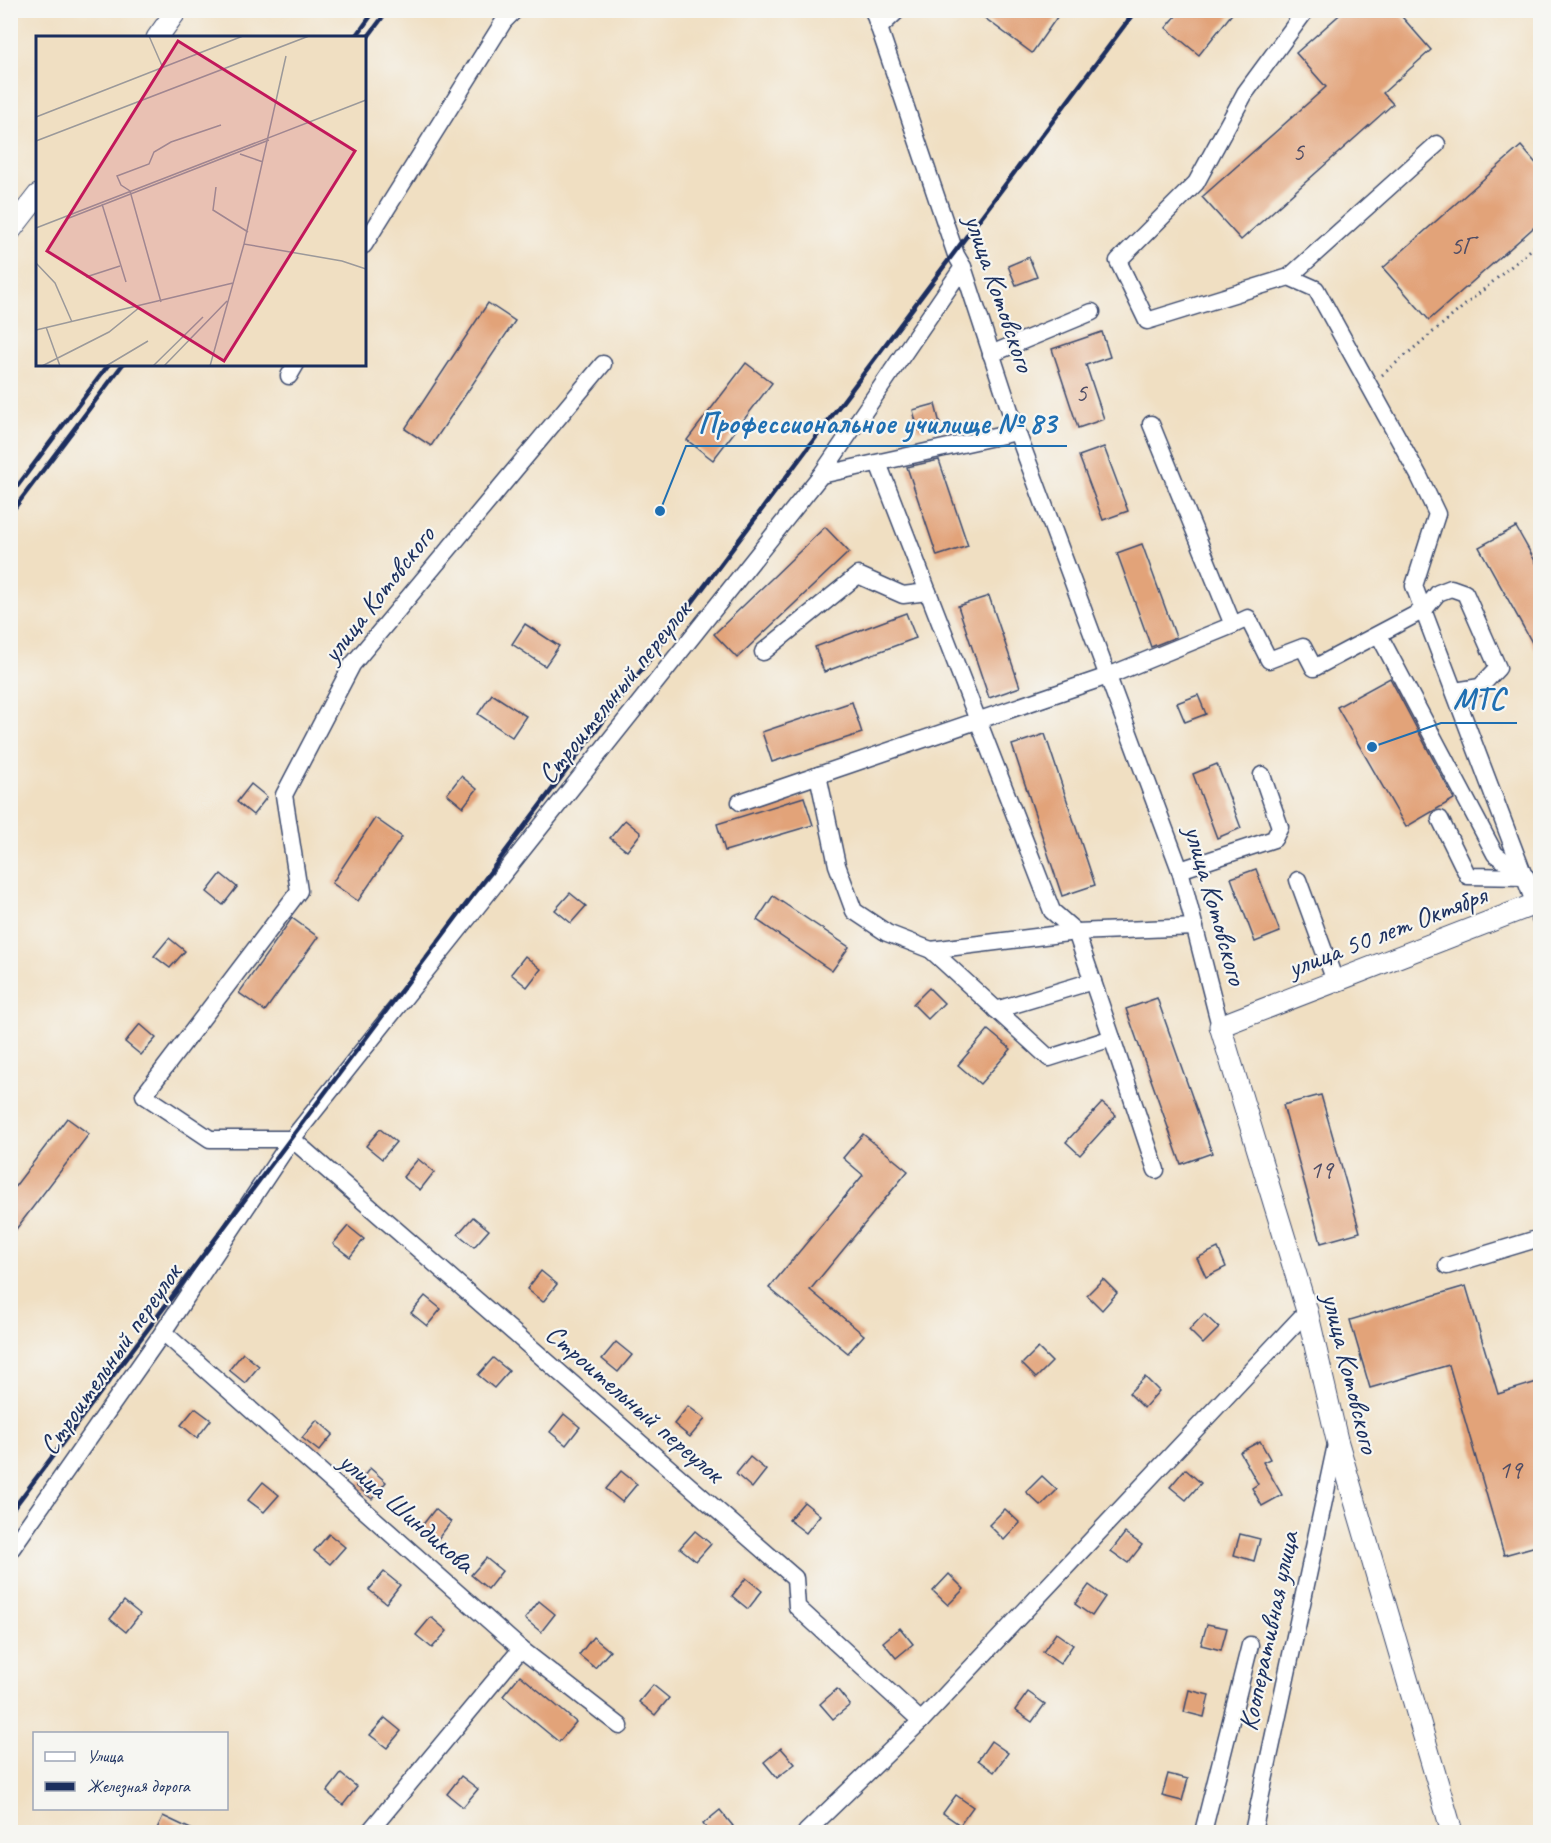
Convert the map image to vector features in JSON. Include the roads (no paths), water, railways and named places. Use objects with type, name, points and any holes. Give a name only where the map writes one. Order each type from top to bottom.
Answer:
[{"type":"main road","points":[[158,36],[177,10]]},
{"type":"main road","points":[[11,229],[36,198]]},
{"type":"main road","name":"улица 50 лет Октября","points":[[1220,1026],[1335,981],[1539,908]]},
{"type":"main road","name":"улица Котовского","points":[[1220,1026],[1307,1311],[1337,1440],[1452,1833]]},
{"type":"street","points":[[366,242],[504,21],[515,10]]},
{"type":"street","name":"улица Котовского","points":[[873,10],[956,255],[963,267],[1017,432],[1180,870],[1220,1026]]},
{"type":"street","points":[[879,28],[898,10]]},
{"type":"street","points":[[1306,10],[1245,93],[1196,183],[1118,261],[1148,321],[1289,277],[1437,144]]},
{"type":"street","name":"Строительный переулок","points":[[12,1548],[163,1332],[292,1139],[821,475],[963,267]]},
{"type":"street","points":[[1289,277],[1316,289],[1437,514],[1414,586],[1539,908]]},
{"type":"street","points":[[992,354],[1092,312]]},
{"type":"street","name":"улица Котовского","points":[[292,1139],[210,1138],[144,1095],[299,891],[284,795],[352,665],[603,364]]},
{"type":"street","points":[[1151,424],[1233,625]]},
{"type":"street","points":[[821,475],[1017,432]]},
{"type":"street","points":[[878,463],[1052,911],[1076,932],[1156,1170]]},
{"type":"street","points":[[763,652],[858,575],[903,595],[928,592]]},
{"type":"street","points":[[740,802],[1108,676],[1248,618],[1269,660],[1303,647],[1314,668],[1424,610],[1438,593],[1451,588],[1465,593],[1498,668],[1480,687],[1455,691]]},
{"type":"street","points":[[1379,635],[1495,854],[1526,877]]},
{"type":"street","points":[[818,775],[837,865],[854,911],[887,933],[931,950],[1049,1058],[1112,1038]]},
{"type":"street","points":[[1180,870],[1274,838],[1281,827],[1262,775]]},
{"type":"street","points":[[1440,819],[1468,876],[1526,877]]},
{"type":"street","points":[[1298,880],[1335,981]]},
{"type":"street","points":[[931,950],[1076,932],[1195,927]]},
{"type":"street","points":[[996,1010],[1093,981]]},
{"type":"street","name":"Строительный переулок","points":[[292,1139],[795,1578],[797,1607],[921,1721]]},
{"type":"street","points":[[1447,1266],[1540,1238]]},
{"type":"street","points":[[808,1832],[921,1721],[1307,1311]]},
{"type":"street","name":"улица Шиндикова","points":[[163,1332],[521,1649],[620,1726]]},
{"type":"street","name":"Кооперативная улица","points":[[1252,1833],[1337,1440]]},
{"type":"street","points":[[1203,1833],[1250,1645]]},
{"type":"street","points":[[369,1833],[521,1649]]},
{"type":"railway","points":[[356,36],[375,10]]},
{"type":"railway","points":[[366,39],[388,10]]},
{"type":"railway","points":[[10,1513],[1136,10]]},
{"type":"railway","points":[[10,496],[108,366]]},
{"type":"railway","points":[[10,514],[121,366]]},
{"type":"place","name":"Профессиональное училище № 83","points":[[660,511]]},
{"type":"place","name":"МТС","points":[[1372,747]]}]
